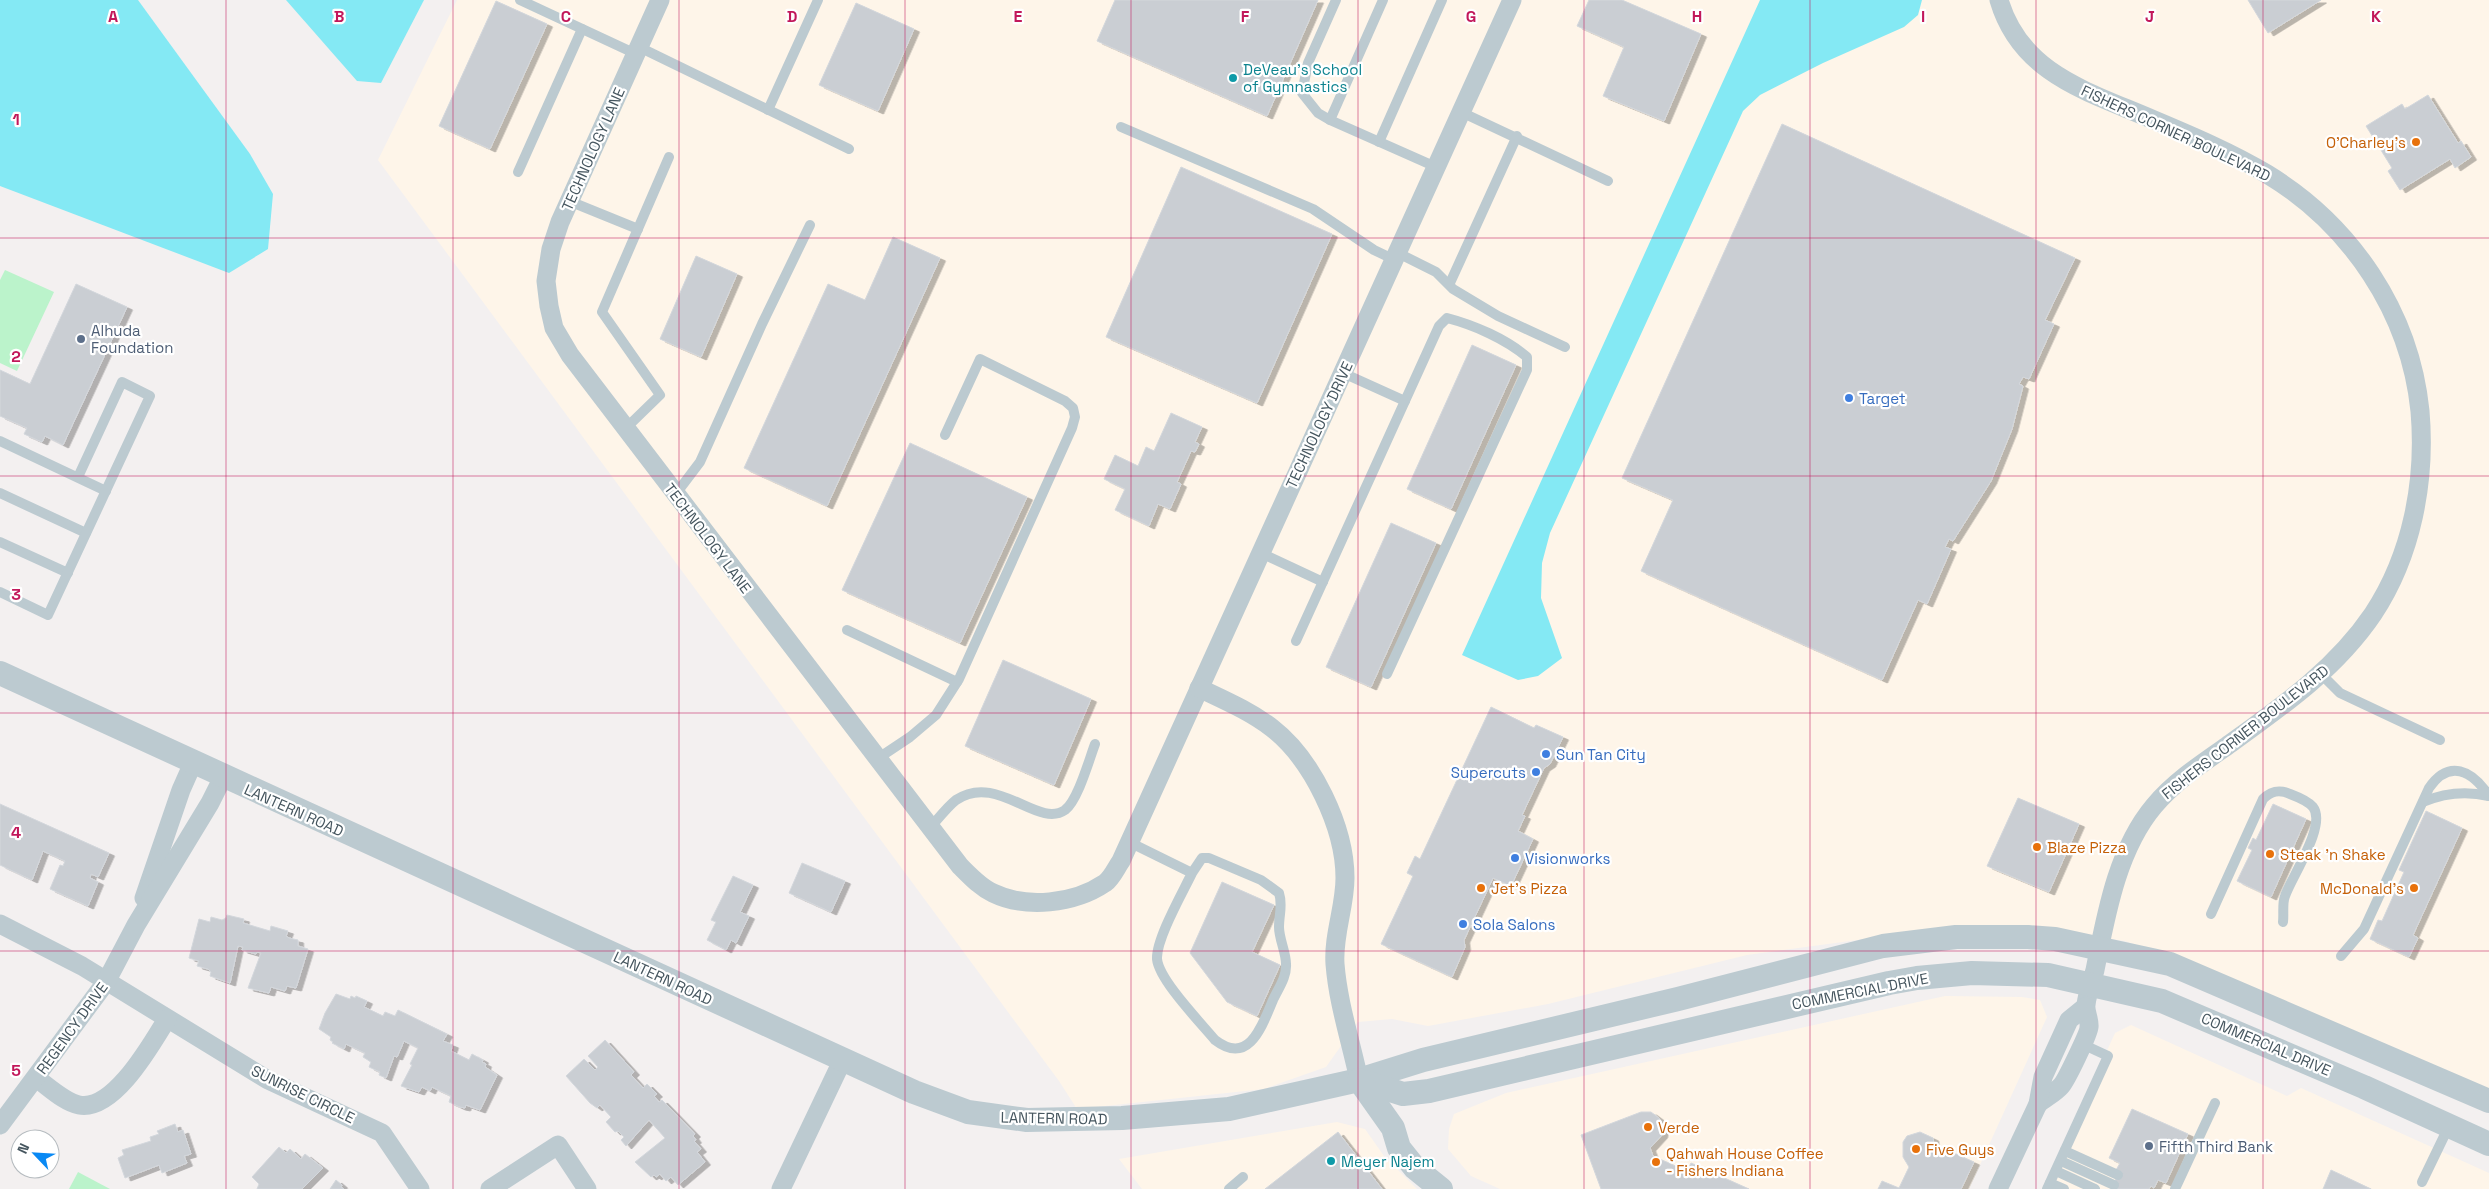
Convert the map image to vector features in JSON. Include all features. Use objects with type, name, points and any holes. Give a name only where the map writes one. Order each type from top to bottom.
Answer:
[{"type":"street","name":"TECHNOLOGY LANE","points":[[660,0],[554,237],[548,263],[547,292],[551,318],[570,356],[930,828],[960,866],[983,888],[1003,897],[1025,901],[1062,900],[1106,882],[1114,873],[1127,846]]},
{"type":"street","name":"TECHNOLOGY DRIVE","points":[[1127,846],[1512,0]]},
{"type":"street","name":"FISHERS CORNER BOULEVARD","points":[[1999,0],[2007,24],[2021,46],[2051,72],[2259,169],[2317,210],[2358,255],[2388,301],[2406,347],[2418,398],[2421,434],[2414,514],[2405,550],[2381,600],[2352,642],[2321,674],[2282,707],[2183,778],[2154,806],[2138,826],[2127,848],[2118,876],[2085,1007]]},
{"type":"street","name":"LANTERN ROAD","points":[[0,673],[223,777],[843,1059],[946,1105],[978,1114],[1027,1120],[1122,1118],[1229,1109],[1359,1080],[1423,1060]]},
{"type":"street","points":[[1199,688],[1249,712],[1278,733],[1299,756],[1320,789],[1338,838],[1345,874],[1335,963],[1359,1080],[1393,1128],[1400,1148],[1415,1168],[1441,1189]]},
{"type":"street","name":"REGENCY DRIVE","points":[[136,925],[180,790],[193,763]]},
{"type":"street","name":"REGENCY DRIVE","points":[[0,1125],[106,982],[136,925],[210,803],[223,777]]},
{"type":"street","name":"SUNRISE CIRCLE","points":[[0,924],[67,956],[106,982],[268,1080],[382,1133],[420,1189]]},
{"type":"street","name":"COMMERCIAL DRIVE","points":[[1423,1060],[1678,999],[1883,946],[1956,937],[2055,939],[2095,966],[2162,1001],[2195,1013],[2489,1144]]},
{"type":"street","name":"COMMERCIAL DRIVE","points":[[1359,1080],[1403,1094],[1429,1091],[1774,1008],[1917,978],[2004,973],[2048,975],[2095,966],[2170,964],[2489,1101]]},
{"type":"street","points":[[1998,1189],[2038,1104],[2043,1077],[2069,1020],[2085,1007],[2089,1026],[2063,1085],[2038,1104]]},
{"type":"street","points":[[36,1078],[71,1102],[81,1106],[92,1104],[105,1098],[138,1065],[167,1019]]},
{"type":"street","points":[[781,1189],[843,1059]]},
{"type":"street","points":[[490,1189],[558,1145],[587,1189]]},
{"type":"lane","points":[[520,0],[768,110],[850,149]]},
{"type":"lane","points":[[768,110],[818,0]]},
{"type":"lane","points":[[1336,0],[1304,76],[1302,93],[1318,113],[1330,120],[1436,167]]},
{"type":"lane","points":[[1330,120],[1383,0]]},
{"type":"lane","points":[[1379,142],[1442,0]]},
{"type":"lane","points":[[518,172],[582,29]]},
{"type":"lane","points":[[1461,112],[1517,136],[1608,181]]},
{"type":"lane","points":[[1121,127],[1313,209],[1374,250],[1419,262],[1450,283],[1460,294],[1498,316],[1565,347]]},
{"type":"lane","points":[[1450,283],[1517,136]]},
{"type":"lane","points":[[626,429],[660,395],[602,312],[669,157]]},
{"type":"lane","points":[[569,201],[638,229]]},
{"type":"lane","points":[[675,495],[700,462],[762,324],[810,225]]},
{"type":"lane","points":[[1296,641],[1439,326],[1447,318],[1478,329],[1517,348],[1527,357],[1527,370],[1387,674]]},
{"type":"lane","points":[[877,759],[910,738],[936,715],[957,682],[1058,460],[1075,417],[1073,408],[1065,401],[980,359],[945,435]]},
{"type":"lane","points":[[1343,373],[1405,401]]},
{"type":"lane","points":[[0,592],[48,615],[150,396],[122,382],[78,477]]},
{"type":"lane","points":[[0,441],[106,491]]},
{"type":"lane","points":[[0,493],[86,533]]},
{"type":"lane","points":[[0,542],[68,573]]},
{"type":"lane","points":[[1260,554],[1323,582]]},
{"type":"lane","points":[[847,630],[957,682]]},
{"type":"lane","points":[[2321,674],[2340,693],[2440,740]]},
{"type":"lane","points":[[930,828],[956,800],[973,792],[992,792],[1034,810],[1052,814],[1064,810],[1073,800],[1095,744]]},
{"type":"lane","points":[[2341,956],[2364,929],[2437,776],[2448,770],[2470,775],[2483,786],[2489,796]]},
{"type":"lane","points":[[2211,914],[2263,799],[2276,791],[2281,791],[2306,801],[2314,808],[2318,817],[2315,832],[2284,897],[2283,922]]},
{"type":"lane","points":[[2423,802],[2445,794],[2479,794],[2489,796]]},
{"type":"lane","points":[[1127,846],[1192,873]]},
{"type":"lane","points":[[1202,858],[1209,858],[1261,880],[1279,893],[1282,904],[1279,928],[1286,964],[1284,976],[1258,1035],[1248,1045],[1237,1049],[1224,1047],[1215,1040],[1162,975],[1157,958],[1160,943],[1192,873],[1202,858]]},
{"type":"lane","points":[[2064,1189],[2049,1186],[2108,1056],[2082,1044]]},
{"type":"lane","points":[[2175,1189],[2215,1103]]},
{"type":"lane","points":[[2422,1182],[2449,1126]]},
{"type":"lane","points":[[2063,1156],[2116,1180]]},
{"type":"lane","points":[[2056,1171],[2095,1189]]},
{"type":"lane","points":[[1229,1189],[1242,1177]]},
{"type":"shaded area","points":[[457,0],[2489,0],[2489,1093],[2194,965],[2125,941],[2048,930],[1953,927],[1747,955],[1548,1004],[1428,1026],[1392,1019],[1358,1022],[1326,1067],[1264,1089],[1077,1109],[1059,1081],[378,160]]},
{"type":"shaded area","points":[[1945,996],[2022,997],[2040,1000],[2047,1017],[1969,1189],[1500,1189],[1471,1176],[1448,1149],[1449,1129],[1454,1114],[1506,1093]]},
{"type":"shaded area","points":[[2131,1025],[2287,1096],[2301,1088],[2489,1173],[2489,1189],[2044,1189],[2115,1033]]},
{"type":"shaded area","points":[[1337,1122],[1365,1129],[1384,1156],[1417,1189],[1142,1189],[1119,1159]]},
{"type":"green space","points":[[5,270],[54,292],[17,371],[0,363],[0,280]]},
{"type":"green space","points":[[78,1172],[110,1189],[69,1189]]},
{"type":"water","points":[[0,0],[138,0],[250,154],[273,194],[268,249],[229,273],[0,186]]},
{"type":"water","points":[[286,0],[424,0],[381,83],[357,81]]},
{"type":"water","points":[[1760,0],[1922,0],[1918,15],[1904,27],[1823,63],[1760,95],[1743,111],[1550,533],[1542,563],[1541,598],[1562,658],[1538,676],[1518,680],[1462,655]]},
{"type":"building","name":"DeVeau's School of Gymnastics","points":[[1115,0],[1318,0],[1267,116],[1097,41]]},
{"type":"building","points":[[1589,0],[1622,0],[1701,34],[1664,121],[1603,96],[1624,47],[1577,26]]},
{"type":"building","points":[[2248,0],[2321,0],[2268,33]]},
{"type":"building","points":[[496,1],[547,24],[490,149],[439,126]]},
{"type":"building","points":[[856,3],[914,29],[878,111],[819,85]]},
{"type":"building","name":"O'Charley's","points":[[2428,95],[2458,143],[2461,141],[2471,157],[2455,168],[2450,159],[2400,190],[2388,171],[2392,168],[2366,126],[2402,104],[2405,109]]},
{"type":"building","points":[[1782,124],[2075,258],[2045,320],[2054,324],[2029,379],[2023,377],[2019,384],[2023,386],[2012,429],[1991,481],[1953,541],[1949,539],[1945,547],[1951,549],[1927,604],[1918,600],[1882,680],[1641,571],[1673,500],[1622,478]]},
{"type":"building","points":[[1181,167],[1332,234],[1257,403],[1106,337]]},
{"type":"building","points":[[893,237],[940,258],[827,506],[744,468],[828,284],[865,300]]},
{"type":"building","points":[[696,256],[737,274],[701,357],[660,339]]},
{"type":"building","name":"Alhuda Foundation","points":[[76,284],[127,307],[63,445],[45,436],[42,442],[24,434],[27,428],[0,416],[0,370],[30,384]]},
{"type":"building","points":[[1472,345],[1516,365],[1451,509],[1407,489]]},
{"type":"building","points":[[1171,413],[1202,427],[1195,442],[1199,444],[1195,452],[1191,451],[1177,482],[1181,484],[1170,509],[1158,504],[1149,526],[1115,510],[1125,489],[1104,479],[1115,455],[1138,466],[1146,447],[1154,451]]},
{"type":"building","points":[[910,443],[1027,497],[960,643],[842,590]]},
{"type":"building","points":[[1391,523],[1436,543],[1371,687],[1326,667]]},
{"type":"building","points":[[1003,660],[1091,699],[1054,785],[965,746]]},
{"type":"building","points":[[1491,707],[1534,728],[1536,725],[1563,737],[1550,764],[1544,768],[1522,815],[1525,816],[1518,831],[1533,839],[1511,886],[1493,878],[1464,940],[1465,947],[1452,977],[1381,944],[1413,876],[1407,873],[1415,856],[1420,859]]},
{"type":"building","points":[[2018,798],[2079,824],[2049,892],[1987,866]]},
{"type":"building","points":[[0,804],[109,853],[98,877],[91,874],[90,878],[98,882],[88,906],[50,889],[60,865],[63,866],[65,861],[43,851],[32,880],[0,865]]},
{"type":"building","points":[[2273,804],[2306,819],[2271,897],[2237,881],[2252,850],[2248,848],[2253,838],[2256,840]]},
{"type":"building","points":[[2426,811],[2462,828],[2413,935],[2418,938],[2409,957],[2370,939],[2378,920],[2382,921],[2404,872],[2399,870]]},
{"type":"building","points":[[802,863],[845,881],[831,912],[789,893]]},
{"type":"building","points":[[733,876],[753,885],[740,912],[749,916],[736,943],[731,940],[726,950],[707,940],[716,922],[711,920]]},
{"type":"building","points":[[1222,882],[1274,905],[1252,952],[1280,965],[1257,1016],[1227,1002],[1190,953]]},
{"type":"building","points":[[227,915],[244,919],[243,923],[270,931],[271,926],[288,931],[286,936],[298,940],[298,946],[308,949],[296,988],[287,986],[285,991],[271,987],[269,993],[248,988],[261,953],[257,952],[256,954],[242,950],[243,947],[238,946],[230,983],[210,976],[211,972],[208,969],[197,966],[199,961],[189,958],[199,919],[210,922],[211,917],[222,920]]},
{"type":"building","points":[[336,994],[350,999],[351,996],[355,998],[356,996],[367,1001],[364,1007],[383,1016],[385,1012],[395,1016],[398,1010],[447,1034],[443,1041],[453,1045],[451,1051],[469,1060],[472,1054],[483,1060],[482,1062],[486,1064],[485,1067],[497,1075],[480,1110],[466,1105],[465,1108],[460,1107],[449,1102],[451,1096],[432,1087],[430,1091],[422,1087],[419,1092],[401,1086],[418,1048],[404,1041],[397,1057],[394,1056],[386,1078],[379,1075],[380,1072],[369,1067],[371,1062],[363,1057],[365,1053],[346,1044],[344,1049],[332,1043],[331,1037],[319,1029],[325,1013]]},
{"type":"building","points":[[605,1040],[634,1072],[631,1075],[643,1088],[647,1084],[657,1094],[654,1096],[659,1102],[662,1100],[695,1134],[693,1136],[696,1140],[694,1141],[701,1149],[697,1152],[705,1162],[678,1185],[671,1177],[666,1181],[660,1174],[656,1177],[654,1175],[651,1177],[635,1162],[665,1138],[649,1120],[626,1146],[621,1140],[624,1137],[618,1131],[615,1132],[606,1122],[611,1117],[600,1105],[597,1108],[590,1103],[566,1076],[584,1059],[595,1070],[598,1067],[588,1056]]},
{"type":"building","name":"Fifth Third Bank","points":[[2132,1109],[2188,1134],[2166,1183],[2158,1180],[2154,1188],[2151,1186],[2149,1189],[2112,1189],[2119,1171],[2116,1170],[2120,1163],[2109,1158]]},
{"type":"building","points":[[1641,1112],[1651,1112],[1659,1118],[1663,1126],[1662,1135],[1650,1148],[1653,1156],[1687,1171],[1691,1163],[1749,1189],[1601,1189],[1581,1135]]},
{"type":"building","points":[[175,1124],[178,1132],[183,1130],[191,1154],[184,1156],[187,1163],[162,1173],[159,1165],[125,1178],[118,1158],[124,1155],[122,1150],[151,1141],[150,1137],[159,1134],[157,1131]]},
{"type":"building","name":"Meyer Najem","points":[[1338,1132],[1382,1189],[1265,1189]]},
{"type":"building","points":[[1920,1132],[1933,1138],[1934,1144],[1974,1162],[1961,1189],[1878,1189],[1882,1181],[1899,1188],[1909,1167],[1903,1157],[1903,1142],[1907,1136]]},
{"type":"building","points":[[279,1147],[286,1153],[290,1149],[301,1159],[305,1154],[323,1168],[302,1189],[257,1189],[259,1184],[252,1177]]},
{"type":"building","points":[[2331,1170],[2371,1189],[2323,1189]]},
{"type":"building","points":[[336,1180],[342,1185],[341,1187],[344,1189],[330,1189]]},
{"type":"place","name":"DeVeau's School of Gymnastics","points":[[1233,78]]},
{"type":"place","name":"O'Charley's","points":[[2416,142]]},
{"type":"place","name":"Alhuda Foundation","points":[[81,339]]},
{"type":"place","name":"Target","points":[[1849,398]]},
{"type":"place","name":"Sun Tan City","points":[[1546,754]]},
{"type":"place","name":"Supercuts","points":[[1536,772]]},
{"type":"place","name":"Blaze Pizza","points":[[2037,847]]},
{"type":"place","name":"Steak 'n Shake","points":[[2270,854]]},
{"type":"place","name":"Visionworks","points":[[1515,858]]},
{"type":"place","name":"Jet's Pizza","points":[[1481,888]]},
{"type":"place","name":"McDonald's","points":[[2414,888]]},
{"type":"place","name":"Sola Salons","points":[[1463,924]]},
{"type":"place","name":"Verde","points":[[1648,1127]]},
{"type":"place","name":"Fifth Third Bank","points":[[2149,1146]]},
{"type":"place","name":"Five Guys","points":[[1916,1149]]},
{"type":"place","name":"Meyer Najem","points":[[1331,1161]]},
{"type":"place","name":"Qahwah House Coffee - Fishers Indiana","points":[[1656,1162]]}]
